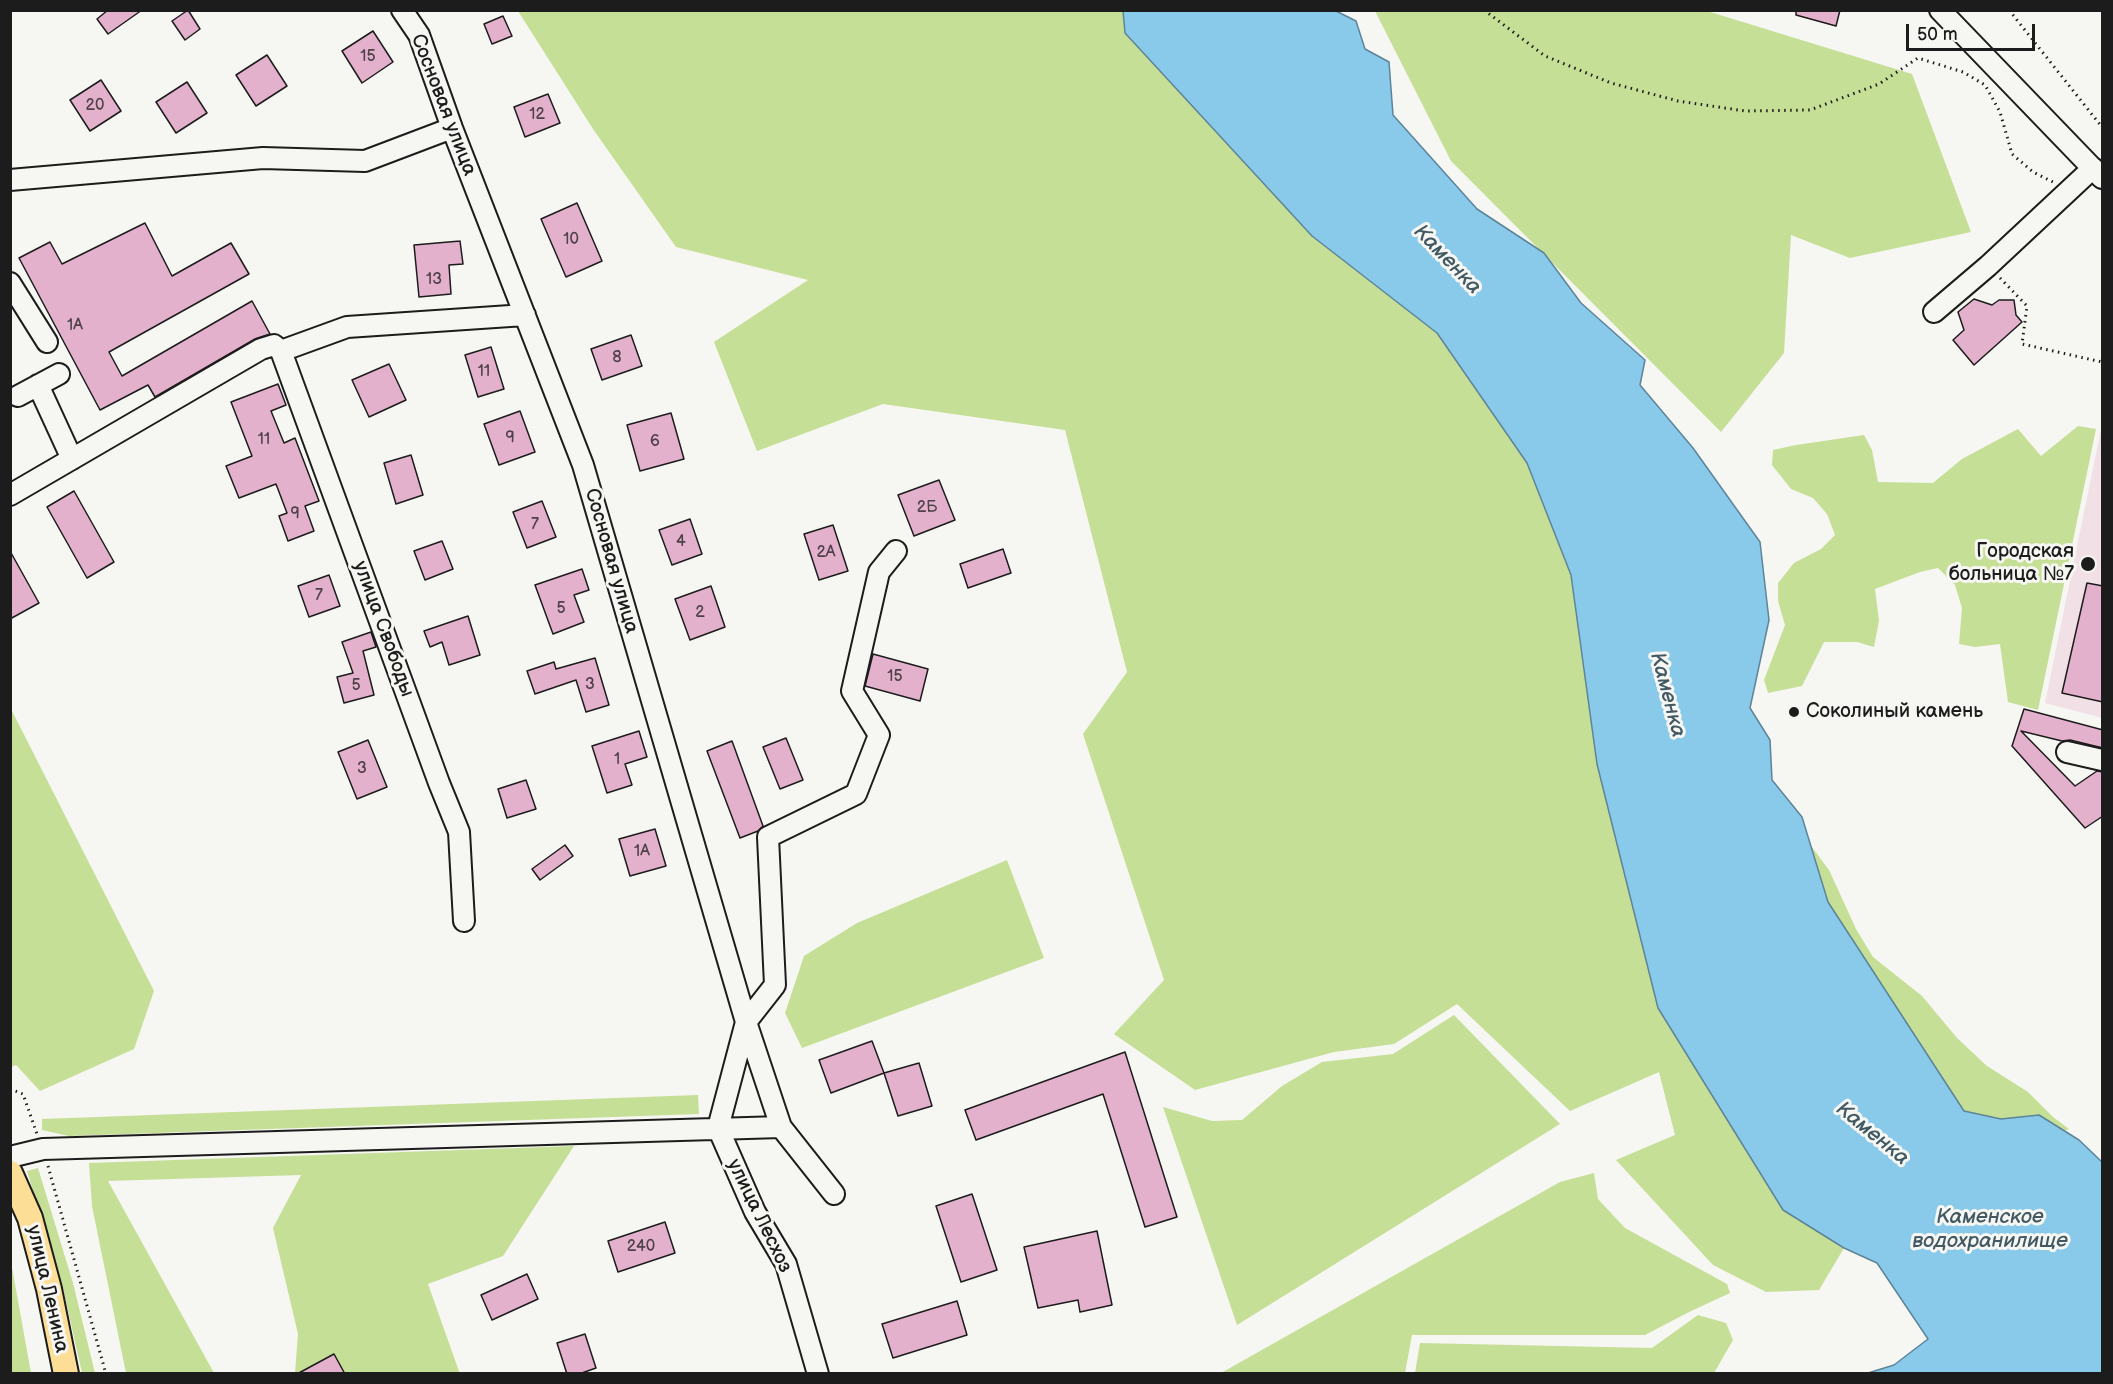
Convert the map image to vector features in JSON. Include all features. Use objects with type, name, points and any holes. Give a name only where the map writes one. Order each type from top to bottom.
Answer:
[{"type":"main road","name":"улица Ленина","points":[[10,1173],[30,1218],[49,1289],[66,1374]]},
{"type":"street","name":"Сосновая улица","points":[[402,10],[419,35],[452,128],[583,465],[746,1022],[782,1127],[834,1194]]},
{"type":"street","points":[[1934,312],[1988,266],[2078,182],[2098,173],[1941,10]]},
{"type":"street","points":[[10,180],[263,158],[365,161],[452,128]]},
{"type":"street","points":[[10,284],[47,342]]},
{"type":"street","points":[[10,495],[261,349],[278,348],[347,327],[525,315]]},
{"type":"street","name":"улица Свободы","points":[[278,348],[459,832],[464,921]]},
{"type":"street","points":[[18,396],[59,374]]},
{"type":"street","points":[[38,385],[72,459]]},
{"type":"street","points":[[718,1128],[746,1022],[775,985],[768,837],[856,795],[879,735],[852,691],[879,572],[896,551]]},
{"type":"street","points":[[2067,752],[2103,760]]},
{"type":"street","points":[[10,1157],[43,1149],[782,1127]]},
{"type":"street","name":"улица Лесхоз","points":[[718,1128],[754,1212],[786,1264],[818,1374]]},
{"type":"path","points":[[1484,10],[1545,56],[1611,83],[1678,101],[1745,111],[1810,110],[1879,84],[1918,58],[1963,72],[1985,85],[2000,112],[2012,154],[2033,172],[2055,183],[2078,182]]},
{"type":"path","points":[[2009,10],[2103,127]]},
{"type":"path","points":[[1988,266],[2027,306],[2022,344],[2103,362]]},
{"type":"path","points":[[10,1089],[23,1094],[43,1149],[105,1374]]},
{"type":"shaded area","name":"Городская больница №7","points":[[2102,424],[2102,718],[2045,703]]},
{"type":"green space","points":[[518,11],[1123,11],[1125,33],[1312,236],[1437,333],[1527,463],[1571,575],[1597,764],[1658,1008],[1783,1210],[1844,1248],[1819,1290],[1766,1292],[1713,1265],[1616,1160],[1675,1135],[1659,1072],[1570,1111],[1457,1004],[1394,1044],[1334,1052],[1195,1090],[1114,1034],[1164,980],[1083,734],[1127,672],[1065,430],[883,404],[757,451],[714,342],[808,280],[676,247],[593,129]]},
{"type":"green space","points":[[1375,11],[1707,11],[1912,74],[1971,232],[1850,258],[1791,235],[1784,353],[1721,432],[1451,161]]},
{"type":"green space","points":[[2078,426],[2096,429],[2038,710],[2008,702],[2000,644],[1975,647],[1959,644],[1962,608],[1955,585],[1938,568],[1920,572],[1875,589],[1879,621],[1874,647],[1857,642],[1824,642],[1802,686],[1768,693],[1764,680],[1785,625],[1778,601],[1778,583],[1794,563],[1821,549],[1835,535],[1827,514],[1813,498],[1791,489],[1772,465],[1773,450],[1864,435],[1872,450],[1878,482],[1933,483],[1962,459],[2018,429],[2041,456]]},
{"type":"green space","points":[[10,707],[154,991],[134,1049],[40,1091],[16,1065],[11,1067]]},
{"type":"green space","points":[[1797,827],[1829,870],[1856,929],[1873,957],[1922,996],[1957,1038],[1987,1066],[2028,1092],[2053,1117],[2069,1129],[2057,1134],[1975,1138],[1829,922]]},
{"type":"green space","points":[[1007,860],[1044,958],[802,1048],[785,1013],[804,956],[857,923]]},
{"type":"green space","points":[[1454,1015],[1560,1124],[1237,1325],[1163,1107],[1212,1121],[1242,1120],[1282,1086],[1322,1062],[1393,1054]]},
{"type":"green space","points":[[698,1095],[699,1114],[69,1136],[42,1130],[42,1119]]},
{"type":"green space","points":[[574,1146],[503,1256],[428,1284],[460,1374],[295,1373],[298,1334],[273,1228],[301,1175],[108,1181],[214,1373],[126,1373],[92,1206],[89,1163]]},
{"type":"green space","points":[[38,1168],[73,1283],[95,1373],[82,1373],[63,1288],[27,1171]]},
{"type":"green space","points":[[1594,1173],[1598,1199],[1625,1228],[1727,1284],[1730,1293],[1645,1335],[1412,1335],[1405,1373],[1221,1373],[1560,1182]]},
{"type":"green space","points":[[11,1262],[31,1373],[11,1373]]},
{"type":"green space","points":[[1698,1315],[1726,1323],[1733,1340],[1714,1373],[1415,1373],[1420,1343],[1652,1348]]},
{"type":"water","name":"Каменское водохранилище","points":[[1334,10],[1356,21],[1365,49],[1389,62],[1393,115],[1477,209],[1544,253],[1581,303],[1645,360],[1640,385],[1693,448],[1760,542],[1769,620],[1750,708],[1770,740],[1772,780],[1802,817],[1828,902],[1964,1111],[2001,1119],[2039,1115],[2079,1140],[2102,1162],[2102,1373],[1868,1373],[1894,1365],[1928,1339],[1877,1263],[1844,1248],[1783,1210],[1658,1008],[1597,764],[1571,575],[1527,463],[1437,333],[1312,236],[1125,33],[1123,11]]},
{"type":"building","points":[[108,10],[142,10],[108,34],[97,19]]},
{"type":"building","points":[[188,10],[200,29],[185,40],[172,21]]},
{"type":"building","points":[[1796,10],[1840,10],[1836,26],[1796,15]]},
{"type":"building","points":[[503,16],[512,36],[492,44],[484,24]]},
{"type":"building","points":[[373,31],[393,62],[362,83],[342,51]]},
{"type":"building","points":[[267,55],[287,86],[256,106],[236,75]]},
{"type":"building","points":[[101,80],[121,111],[90,131],[70,100]]},
{"type":"building","points":[[187,82],[207,113],[176,133],[156,102]]},
{"type":"building","points":[[548,94],[560,123],[525,137],[514,107]]},
{"type":"building","points":[[577,203],[602,261],[566,277],[541,219]]},
{"type":"building","points":[[145,223],[172,276],[231,243],[249,274],[109,352],[122,376],[252,301],[270,334],[255,339],[155,397],[148,385],[100,410],[19,258],[50,242],[62,264]]},
{"type":"building","points":[[460,241],[463,264],[449,265],[451,294],[419,297],[414,245]]},
{"type":"building","points":[[1974,299],[1992,305],[1999,300],[2014,300],[2016,315],[2022,322],[1974,365],[1953,340],[1964,330],[1958,312]]},
{"type":"building","points":[[631,335],[642,366],[602,380],[591,349]]},
{"type":"building","points":[[491,347],[504,389],[478,397],[465,355]]},
{"type":"building","points":[[389,364],[406,400],[369,417],[352,380]]},
{"type":"building","points":[[278,384],[286,405],[271,411],[284,443],[295,438],[319,501],[305,506],[314,531],[288,541],[279,516],[287,513],[276,484],[239,498],[226,466],[252,456],[231,402]]},
{"type":"building","points":[[520,411],[535,452],[499,465],[484,424]]},
{"type":"building","points":[[671,413],[684,459],[640,471],[627,425]]},
{"type":"building","points":[[411,455],[423,495],[396,504],[384,463]]},
{"type":"building","points":[[939,480],[955,520],[914,536],[898,495]]},
{"type":"building","points":[[74,491],[114,562],[87,578],[47,507]]},
{"type":"building","points":[[542,501],[556,537],[527,548],[513,512]]},
{"type":"building","points":[[690,519],[702,554],[672,565],[659,530]]},
{"type":"building","points":[[833,525],[848,571],[819,580],[804,534]]},
{"type":"building","points":[[442,541],[453,569],[425,580],[414,551]]},
{"type":"building","points":[[1003,549],[1011,573],[968,588],[960,564]]},
{"type":"building","points":[[10,551],[39,603],[10,619]]},
{"type":"building","points":[[582,569],[589,590],[574,595],[584,622],[553,634],[535,585]]},
{"type":"building","points":[[329,575],[340,606],[309,617],[298,586]]},
{"type":"building","points":[[2087,583],[2103,586],[2103,702],[2062,693]]},
{"type":"building","points":[[711,586],[725,627],[690,640],[675,599]]},
{"type":"building","points":[[468,616],[480,655],[449,665],[442,642],[430,647],[424,631]]},
{"type":"building","points":[[371,632],[376,647],[363,651],[374,695],[344,703],[337,677],[353,673],[342,642]]},
{"type":"building","points":[[873,654],[928,669],[920,701],[865,686]]},
{"type":"building","points":[[595,658],[609,705],[586,712],[576,680],[535,694],[527,671],[554,662],[556,669]]},
{"type":"building","points":[[2024,709],[2103,730],[2103,748],[2021,731],[2075,786],[2097,771],[2103,772],[2103,816],[2085,828],[2012,746]]},
{"type":"building","points":[[639,731],[647,757],[625,764],[632,785],[607,793],[592,746]]},
{"type":"building","points":[[786,738],[803,780],[780,789],[763,747]]},
{"type":"building","points":[[368,740],[387,787],[357,799],[338,752]]},
{"type":"building","points":[[732,741],[763,826],[758,831],[740,838],[707,751]]},
{"type":"building","points":[[526,780],[536,809],[507,818],[498,789]]},
{"type":"building","points":[[655,829],[666,866],[630,876],[619,839]]},
{"type":"building","points":[[565,845],[573,856],[540,880],[532,869]]},
{"type":"building","points":[[872,1041],[884,1073],[831,1093],[819,1060]]},
{"type":"building","points":[[1125,1052],[1177,1217],[1145,1227],[1103,1094],[976,1140],[965,1110]]},
{"type":"building","points":[[919,1063],[932,1106],[898,1116],[884,1073]]},
{"type":"building","points":[[972,1194],[997,1270],[961,1282],[936,1206]]},
{"type":"building","points":[[665,1222],[675,1253],[618,1272],[608,1241]]},
{"type":"building","points":[[1097,1231],[1112,1305],[1080,1312],[1078,1300],[1038,1308],[1024,1247]]},
{"type":"building","points":[[527,1274],[538,1299],[492,1320],[481,1295]]},
{"type":"building","points":[[957,1301],[967,1335],[893,1358],[882,1324]]},
{"type":"building","points":[[585,1334],[596,1368],[579,1374],[567,1374],[557,1343]]},
{"type":"building","points":[[334,1354],[345,1374],[297,1374]]},
{"type":"place","name":"Городская больница №7","points":[[2088,564]]},
{"type":"place","name":"Соколиный камень","points":[[1794,712]]},
{"type":"water label","name":"Каменка","points":[[1447,260]]},
{"type":"water label","name":"Каменка","points":[[1667,695]]},
{"type":"water label","name":"Каменка","points":[[1872,1134]]}]
